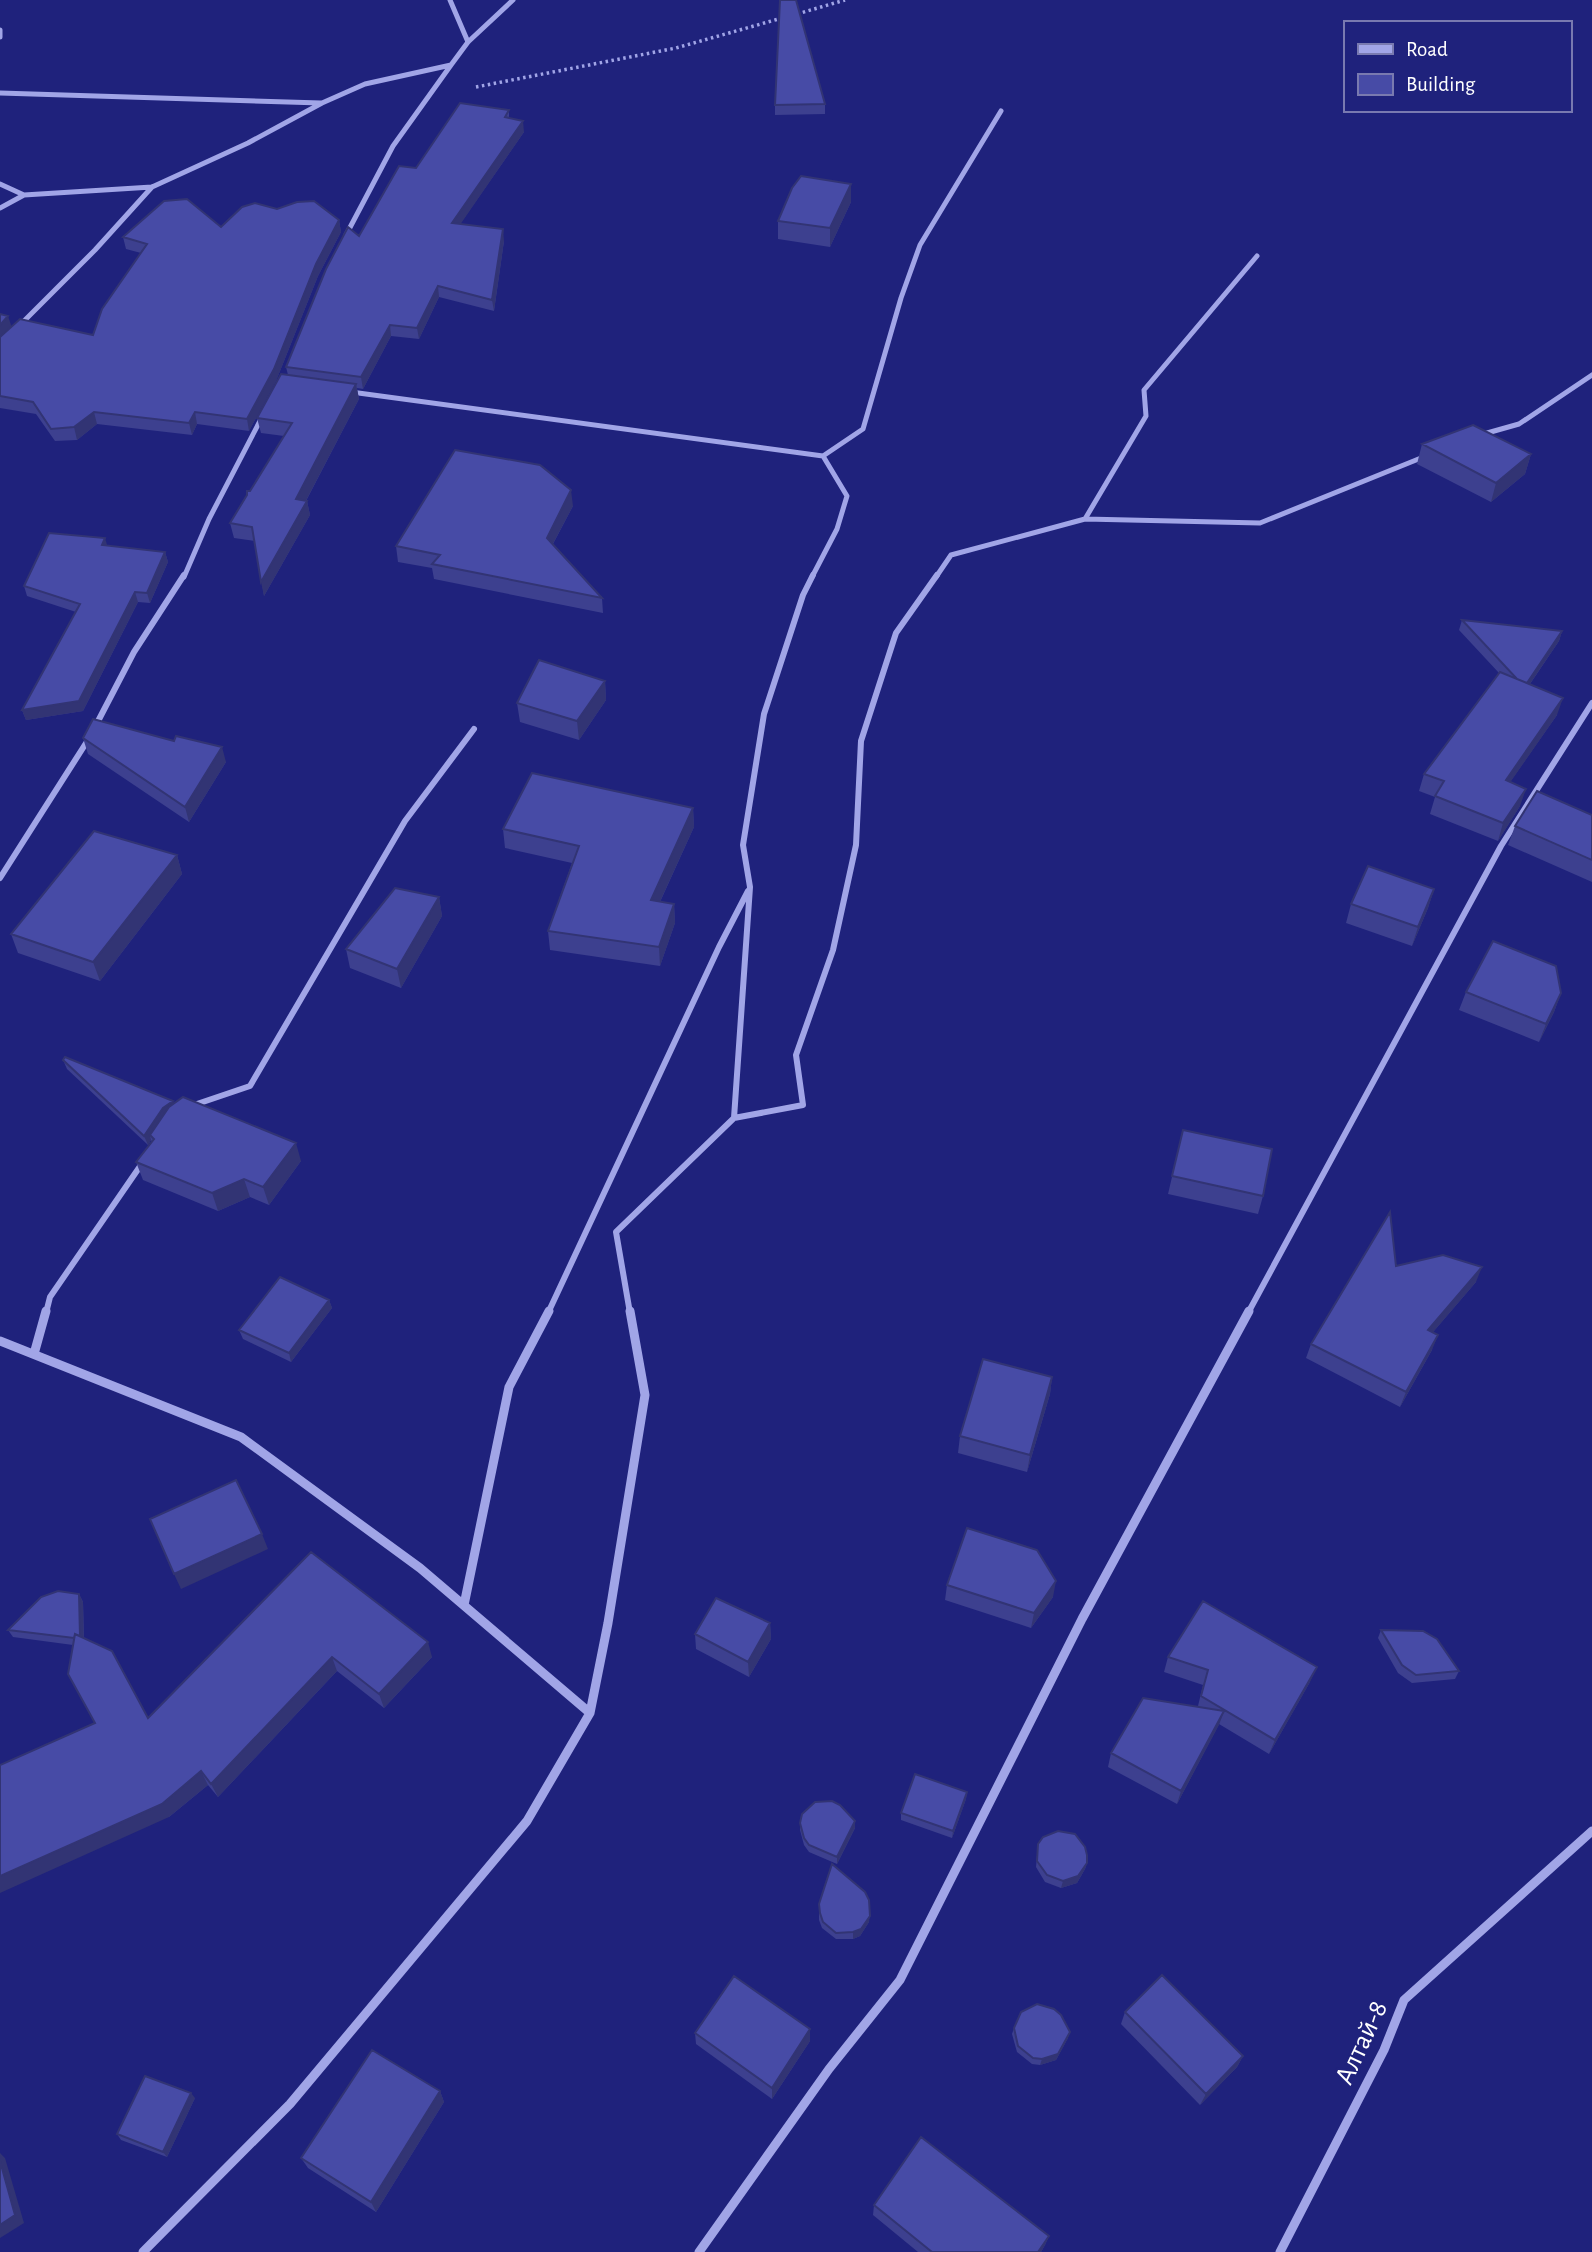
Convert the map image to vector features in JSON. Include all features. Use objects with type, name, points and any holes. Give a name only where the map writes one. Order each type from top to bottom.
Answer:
[{"type":"street","points":[[450,0],[468,42]]},
{"type":"street","points":[[342,241],[393,146],[468,42],[513,0]]},
{"type":"street","points":[[0,30],[0,37]]},
{"type":"street","points":[[0,208],[23,195],[152,187],[248,143],[322,103],[365,84],[451,65]]},
{"type":"street","points":[[0,93],[322,103]]},
{"type":"street","points":[[349,392],[822,456],[863,429],[901,298],[920,244],[1001,111]]},
{"type":"street","points":[[0,184],[23,195]]},
{"type":"street","points":[[18,327],[95,250],[152,187]]},
{"type":"street","points":[[1085,520],[1146,416],[1144,390],[1257,256]]},
{"type":"street","points":[[1474,437],[1519,424],[1592,374]]},
{"type":"street","points":[[0,878],[79,758],[134,652],[184,576],[209,519],[264,413]]},
{"type":"street","points":[[144,2252],[290,2104],[527,1821],[590,1713],[608,1623],[645,1395],[616,1232],[734,1118],[803,1105],[796,1055],[833,950],[856,845],[861,741],[896,633],[951,555],[1085,520],[1260,523],[1435,452]]},
{"type":"street","points":[[734,1118],[750,887],[743,845],[764,714],[803,595],[837,529],[847,496],[822,456]]},
{"type":"street","points":[[699,2252],[829,2069],[900,1980],[1082,1619],[1501,846],[1592,703]]},
{"type":"street","points":[[186,1110],[193,1105],[250,1086],[338,940],[405,821],[474,729]]},
{"type":"street","points":[[464,1605],[509,1387],[565,1279],[719,947],[750,887]]},
{"type":"street","points":[[33,1354],[50,1297],[149,1152]]},
{"type":"street","points":[[0,1341],[241,1437],[421,1568],[590,1713]]},
{"type":"street","name":"Алтай-8","points":[[1280,2252],[1384,2050],[1404,2000],[1592,1831]]},
{"type":"path","points":[[431,95],[676,48],[845,0]]},
{"type":"building","points":[[780,0],[796,0],[825,104],[775,105]]},
{"type":"building","points":[[460,103],[509,110],[505,117],[523,121],[452,223],[503,229],[492,300],[438,286],[417,328],[390,325],[361,377],[286,367],[326,269],[348,227],[359,236],[399,166],[416,168]]},
{"type":"building","points":[[801,176],[851,184],[830,228],[778,221],[792,188]]},
{"type":"building","points":[[187,199],[221,227],[242,207],[255,203],[277,209],[297,202],[314,201],[339,220],[316,264],[274,369],[247,419],[195,412],[189,423],[94,412],[74,427],[51,429],[33,402],[0,396],[0,337],[20,319],[93,335],[102,309],[147,244],[123,237],[164,201]]},
{"type":"building","points":[[0,314],[8,316],[0,325]]},
{"type":"building","points":[[281,374],[356,384],[296,499],[307,501],[261,582],[252,527],[230,523],[247,491],[250,491],[292,423],[257,418]]},
{"type":"building","points":[[1473,425],[1531,454],[1496,483],[1422,444]]},
{"type":"building","points":[[455,450],[540,465],[571,490],[547,538],[602,598],[432,564],[440,555],[396,546]]},
{"type":"building","points":[[49,533],[105,538],[102,545],[165,552],[147,593],[135,592],[79,701],[22,710],[80,604],[24,586]]},
{"type":"building","points":[[1462,620],[1562,631],[1527,683],[1517,679]]},
{"type":"building","points":[[539,660],[605,681],[577,721],[517,703]]},
{"type":"building","points":[[1500,672],[1563,698],[1506,780],[1526,789],[1503,823],[1435,796],[1444,781],[1424,774]]},
{"type":"building","points":[[93,719],[174,741],[176,736],[222,747],[185,807],[83,738]]},
{"type":"building","points":[[532,773],[693,808],[651,900],[674,904],[659,947],[548,931],[579,846],[503,829]]},
{"type":"building","points":[[1537,791],[1592,815],[1592,860],[1515,826]]},
{"type":"building","points":[[94,831],[177,855],[93,962],[11,934]]},
{"type":"building","points":[[1368,866],[1434,889],[1418,927],[1351,904]]},
{"type":"building","points":[[395,888],[439,897],[397,969],[346,949]]},
{"type":"building","points":[[1493,941],[1556,966],[1561,993],[1546,1024],[1466,992]]},
{"type":"building","points":[[65,1057],[173,1101],[163,1108],[144,1136],[63,1060]]},
{"type":"building","points":[[183,1097],[296,1143],[263,1187],[244,1179],[212,1193],[136,1162],[154,1139],[150,1135],[169,1107]]},
{"type":"building","points":[[1183,1130],[1272,1149],[1263,1196],[1172,1176]]},
{"type":"building","points":[[1390,1212],[1396,1266],[1443,1255],[1482,1267],[1428,1330],[1438,1335],[1406,1392],[1311,1344]]},
{"type":"building","points":[[280,1277],[329,1300],[289,1353],[239,1330]]},
{"type":"building","points":[[983,1359],[1052,1377],[1030,1455],[960,1436]]},
{"type":"building","points":[[236,1480],[262,1534],[174,1574],[150,1519]]},
{"type":"building","points":[[967,1528],[1037,1550],[1056,1581],[1034,1613],[947,1585]]},
{"type":"building","points":[[311,1552],[428,1642],[379,1694],[332,1657],[211,1784],[201,1771],[162,1804],[0,1876],[0,1765],[95,1723],[68,1674],[75,1634],[112,1651],[148,1718]]},
{"type":"building","points":[[58,1591],[79,1594],[80,1636],[75,1634],[74,1638],[8,1630],[41,1597]]},
{"type":"building","points":[[716,1598],[770,1623],[748,1662],[695,1634]]},
{"type":"building","points":[[1203,1601],[1317,1667],[1275,1740],[1201,1696],[1208,1670],[1168,1657]]},
{"type":"building","points":[[1381,1630],[1423,1631],[1437,1639],[1459,1671],[1416,1675],[1402,1665]]},
{"type":"building","points":[[1143,1698],[1224,1711],[1181,1791],[1111,1753]]},
{"type":"building","points":[[915,1774],[967,1792],[953,1831],[901,1813]]},
{"type":"building","points":[[832,1801],[840,1805],[855,1821],[837,1857],[809,1845],[800,1823],[802,1814],[815,1802]]},
{"type":"building","points":[[1058,1831],[1075,1834],[1085,1847],[1087,1855],[1087,1863],[1078,1876],[1063,1881],[1047,1875],[1037,1861],[1038,1844],[1043,1837]]},
{"type":"building","points":[[832,1864],[865,1892],[869,1900],[870,1916],[861,1929],[836,1933],[823,1922],[819,1904]]},
{"type":"building","points":[[1162,1975],[1243,2056],[1206,2094],[1125,2012]]},
{"type":"building","points":[[734,1976],[810,2029],[772,2088],[695,2033]]},
{"type":"building","points":[[1037,2004],[1054,2009],[1061,2015],[1070,2032],[1058,2054],[1042,2059],[1033,2058],[1018,2046],[1014,2028],[1021,2012]]},
{"type":"building","points":[[372,2050],[440,2091],[371,2202],[301,2158]]},
{"type":"building","points":[[145,2076],[191,2093],[163,2152],[117,2134]]},
{"type":"building","points":[[921,2137],[1049,2236],[1038,2252],[932,2252],[874,2205]]},
{"type":"building","points":[[0,2161],[15,2215],[0,2225]]}]
